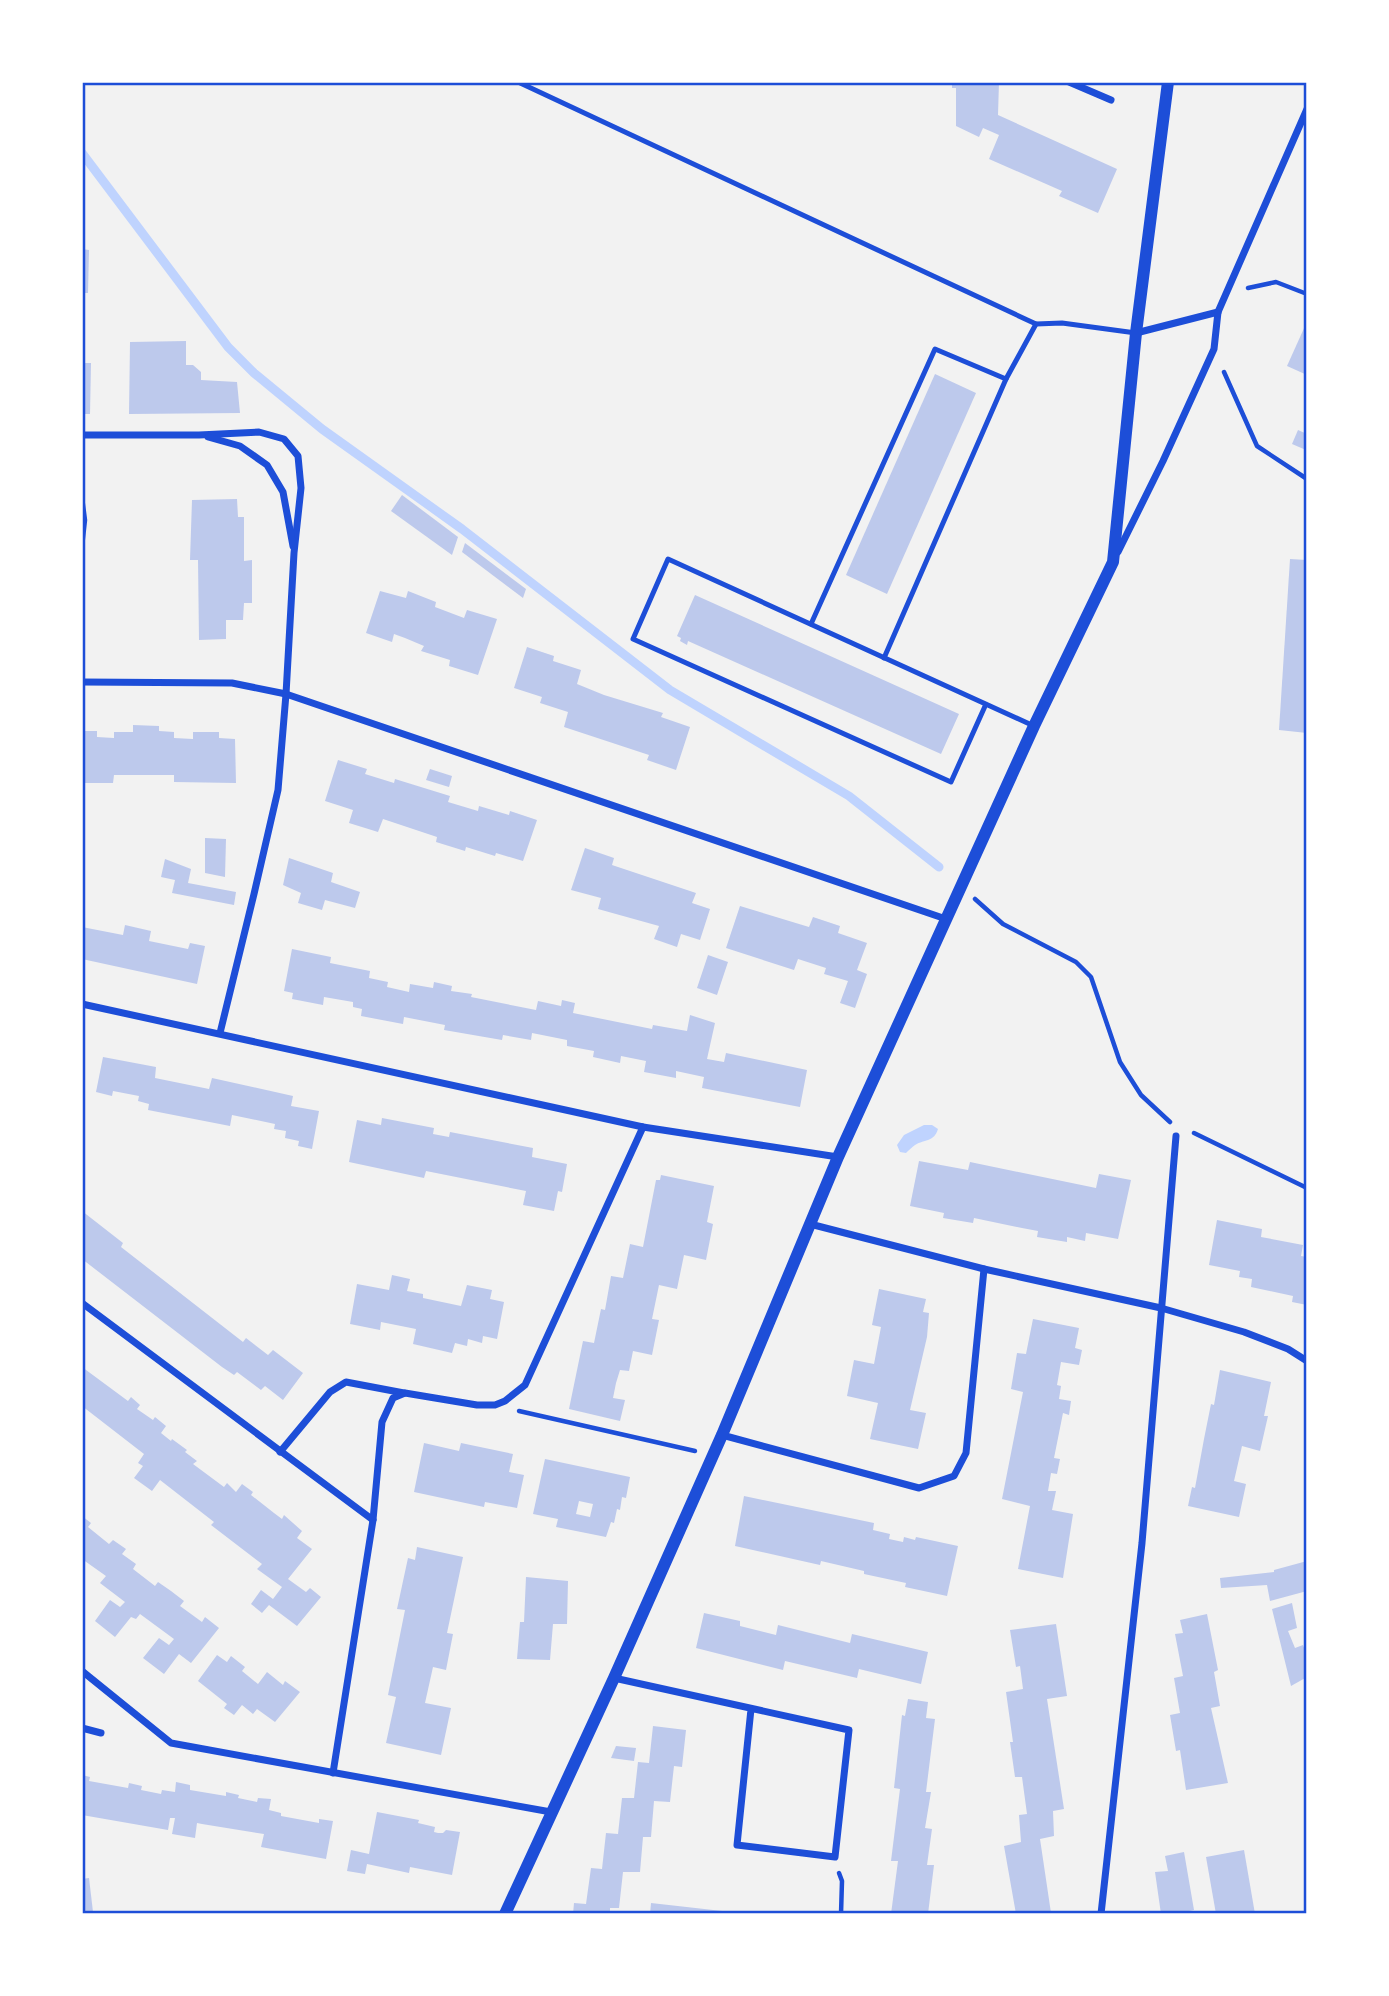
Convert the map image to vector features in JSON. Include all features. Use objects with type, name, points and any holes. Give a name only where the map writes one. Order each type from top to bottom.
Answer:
[{"type":"street","points":[[1069,82],[1111,100]]},
{"type":"street","points":[[1113,562],[1136,333],[1168,82]]},
{"type":"street","points":[[505,1914],[722,1435],[838,1157],[1034,726],[1163,461],[1213,349],[1218,312],[1307,109]]},
{"type":"street","points":[[1136,333],[1218,312]]},
{"type":"street","points":[[82,435],[259,432],[284,439],[298,456],[301,488],[278,790],[220,1032]]},
{"type":"street","points":[[199,435],[240,446],[267,465],[283,492],[294,553]]},
{"type":"street","points":[[82,682],[232,683],[286,694],[946,919]]},
{"type":"street","points":[[82,1004],[220,1032],[643,1127],[838,1157]]},
{"type":"street","points":[[281,1452],[330,1392],[346,1381],[477,1405],[495,1405],[505,1401],[525,1384],[643,1127]]},
{"type":"street","points":[[1101,1914],[1142,1543],[1176,1136]]},
{"type":"street","points":[[809,1224],[984,1269],[1161,1308],[1244,1332],[1288,1349],[1307,1361]]},
{"type":"street","points":[[722,1435],[919,1488],[954,1476],[966,1453],[984,1269]]},
{"type":"street","points":[[82,1303],[373,1520]]},
{"type":"street","points":[[333,1773],[373,1520],[382,1422],[393,1398],[405,1393]]},
{"type":"street","points":[[82,1671],[171,1743],[551,1812]]},
{"type":"street","points":[[614,1678],[849,1730],[835,1857],[737,1845],[751,1709]]},
{"type":"street","points":[[82,1728],[101,1733]]},
{"type":"lane","points":[[518,82],[1036,324],[1062,323],[1136,333]]},
{"type":"lane","points":[[884,657],[1006,379],[1036,324]]},
{"type":"lane","points":[[811,625],[935,349],[1006,379]]},
{"type":"lane","points":[[986,704],[951,782],[633,639],[668,559],[811,625],[884,657],[1034,726]]},
{"type":"path","points":[[1227,293],[1276,282],[1307,294]]},
{"type":"path","points":[[1213,349],[1257,446],[1307,479]]},
{"type":"path","points":[[82,497],[85,520],[82,547]]},
{"type":"path","points":[[961,887],[1003,924],[1076,962],[1091,977],[1120,1062],[1141,1095],[1177,1125]]},
{"type":"path","points":[[1189,1130],[1307,1188]]},
{"type":"path","points":[[495,1405],[713,1455]]},
{"type":"path","points":[[835,1857],[842,1881],[841,1914]]},
{"type":"water","points":[[924,1125],[932,1125],[938,1129],[934,1136],[915,1145],[906,1153],[900,1152],[897,1145],[904,1135]]},
{"type":"building","points":[[952,82],[999,82],[998,115],[1117,169],[1098,213],[1059,196],[1062,191],[989,159],[999,135],[983,128],[979,137],[956,126],[956,88],[952,88]]},
{"type":"building","points":[[82,249],[89,250],[88,293],[82,293]]},
{"type":"building","points":[[1305,326],[1307,327],[1307,375],[1287,366]]},
{"type":"building","points":[[186,341],[186,365],[193,365],[201,372],[201,380],[237,382],[240,413],[129,414],[130,342]]},
{"type":"building","points":[[82,363],[91,363],[90,414],[82,414]]},
{"type":"building","points":[[935,374],[976,393],[887,594],[846,575]]},
{"type":"building","points":[[1298,430],[1307,434],[1306,450],[1292,444]]},
{"type":"building","points":[[402,495],[458,537],[452,555],[391,511]]},
{"type":"building","points":[[237,499],[238,517],[244,517],[244,561],[252,560],[252,603],[244,603],[243,620],[226,620],[226,639],[199,640],[198,560],[190,560],[192,500]]},
{"type":"building","points":[[465,543],[526,589],[523,598],[462,552]]},
{"type":"building","points":[[1290,559],[1307,560],[1307,733],[1279,730]]},
{"type":"building","points":[[380,591],[406,598],[408,591],[436,602],[435,607],[464,618],[467,610],[497,619],[478,675],[449,666],[450,660],[421,651],[424,646],[405,638],[394,634],[392,642],[366,633]]},
{"type":"building","points":[[695,595],[959,714],[941,754],[688,641],[687,645],[680,641],[681,638],[677,636]]},
{"type":"building","points":[[527,647],[554,656],[553,661],[581,670],[577,684],[663,713],[661,717],[690,727],[676,770],[647,760],[649,755],[564,727],[568,712],[540,703],[542,697],[514,688]]},
{"type":"building","points":[[133,725],[159,726],[159,731],[174,732],[174,738],[193,739],[193,732],[219,732],[219,738],[235,739],[236,783],[174,782],[174,775],[114,775],[113,783],[82,783],[82,731],[97,731],[97,737],[114,738],[114,732],[133,732]]},
{"type":"building","points":[[338,760],[367,769],[365,774],[394,783],[395,779],[450,796],[448,802],[478,811],[479,806],[509,815],[510,811],[537,820],[523,861],[466,847],[465,851],[436,842],[437,837],[383,819],[378,832],[349,823],[353,810],[325,801]]},
{"type":"building","points":[[430,769],[452,776],[449,787],[426,780]]},
{"type":"building","points":[[205,838],[226,839],[225,877],[205,873]]},
{"type":"building","points":[[585,848],[614,858],[612,865],[696,893],[692,903],[710,909],[700,940],[681,934],[677,947],[654,939],[659,926],[598,909],[601,898],[571,890]]},
{"type":"building","points":[[289,858],[333,873],[331,882],[360,892],[355,908],[325,900],[322,910],[298,903],[301,893],[283,885]]},
{"type":"building","points":[[165,859],[191,869],[188,883],[236,892],[234,905],[172,893],[175,880],[161,877]]},
{"type":"building","points":[[740,906],[809,927],[813,917],[840,926],[838,933],[867,943],[857,970],[867,974],[855,1008],[840,1003],[848,981],[824,974],[826,968],[798,959],[794,970],[726,948]]},
{"type":"building","points":[[125,925],[151,931],[149,941],[188,949],[190,943],[205,946],[197,984],[82,959],[82,927],[123,935]]},
{"type":"building","points":[[292,949],[331,957],[330,963],[370,971],[369,978],[388,982],[387,987],[409,992],[410,984],[433,988],[434,982],[452,986],[451,991],[472,994],[471,997],[536,1010],[538,1001],[561,1006],[562,1000],[575,1003],[573,1013],[652,1029],[653,1025],[687,1031],[690,1015],[715,1023],[707,1059],[724,1062],[726,1053],[807,1070],[800,1107],[702,1088],[704,1077],[676,1071],[676,1078],[644,1072],[646,1061],[621,1056],[620,1063],[593,1057],[594,1051],[567,1046],[567,1040],[532,1033],[531,1040],[503,1035],[502,1040],[444,1030],[445,1025],[404,1017],[403,1024],[361,1016],[362,1009],[353,1007],[353,1002],[324,997],[323,1005],[292,999],[293,993],[284,991]]},
{"type":"building","points":[[708,955],[728,962],[717,995],[697,988]]},
{"type":"building","points":[[103,1057],[156,1067],[155,1078],[209,1089],[212,1078],[293,1096],[291,1106],[319,1111],[312,1149],[298,1146],[299,1141],[285,1138],[286,1131],[274,1129],[275,1124],[232,1115],[230,1126],[148,1110],[149,1104],[138,1101],[139,1096],[113,1091],[112,1096],[96,1092]]},
{"type":"building","points":[[382,1118],[434,1128],[433,1134],[449,1137],[450,1132],[533,1148],[532,1157],[567,1164],[562,1192],[558,1191],[554,1211],[523,1205],[526,1191],[426,1171],[424,1178],[349,1162],[357,1120],[381,1125]]},
{"type":"building","points":[[919,1161],[968,1170],[970,1162],[1096,1188],[1099,1174],[1131,1180],[1118,1239],[1086,1233],[1085,1241],[1067,1237],[1067,1242],[1037,1237],[1038,1231],[974,1218],[973,1223],[943,1218],[944,1213],[910,1206]]},
{"type":"building","points":[[661,1175],[714,1186],[707,1222],[713,1224],[706,1260],[684,1255],[677,1289],[659,1285],[652,1319],[659,1320],[652,1355],[633,1351],[629,1371],[620,1370],[616,1383],[613,1398],[625,1400],[620,1421],[569,1409],[583,1341],[594,1343],[601,1309],[605,1310],[611,1276],[623,1278],[630,1244],[643,1247],[656,1180],[660,1180]]},
{"type":"building","points":[[82,1211],[123,1243],[121,1247],[243,1342],[246,1338],[268,1355],[273,1350],[303,1373],[283,1400],[265,1386],[261,1390],[237,1372],[234,1375],[222,1367],[82,1259]]},
{"type":"building","points":[[1217,1220],[1262,1229],[1261,1237],[1303,1245],[1301,1256],[1307,1257],[1307,1305],[1292,1302],[1293,1296],[1251,1287],[1252,1279],[1239,1277],[1240,1271],[1209,1265]]},
{"type":"building","points":[[392,1275],[410,1279],[407,1291],[423,1294],[423,1298],[461,1306],[467,1285],[492,1290],[490,1299],[504,1302],[497,1339],[483,1336],[482,1343],[468,1339],[467,1346],[455,1343],[452,1353],[413,1344],[416,1329],[381,1322],[380,1330],[350,1324],[357,1284],[389,1290]]},
{"type":"building","points":[[879,1289],[926,1299],[923,1312],[929,1313],[927,1337],[910,1410],[926,1413],[918,1449],[870,1439],[878,1403],[847,1396],[854,1360],[874,1364],[881,1327],[872,1325]]},
{"type":"building","points":[[1033,1319],[1079,1328],[1075,1348],[1082,1350],[1079,1365],[1061,1362],[1057,1385],[1061,1386],[1059,1399],[1071,1401],[1069,1415],[1063,1413],[1054,1458],[1060,1459],[1057,1474],[1051,1473],[1048,1491],[1056,1491],[1052,1510],[1073,1514],[1063,1578],[1018,1569],[1030,1506],[1002,1499],[1023,1392],[1011,1389],[1017,1353],[1026,1354]]},
{"type":"building","points":[[82,1367],[128,1401],[131,1397],[140,1405],[137,1409],[153,1420],[155,1417],[166,1426],[161,1433],[187,1450],[185,1452],[197,1461],[193,1464],[224,1487],[227,1483],[236,1492],[242,1484],[253,1492],[251,1495],[282,1519],[284,1515],[302,1531],[297,1538],[312,1549],[288,1579],[306,1592],[310,1588],[321,1597],[297,1626],[269,1605],[262,1613],[251,1604],[261,1590],[273,1599],[282,1587],[257,1569],[262,1564],[211,1525],[214,1522],[160,1480],[152,1491],[134,1478],[143,1466],[138,1463],[144,1454],[82,1406]]},
{"type":"building","points":[[1220,1370],[1271,1382],[1264,1416],[1268,1416],[1260,1451],[1242,1446],[1234,1481],[1246,1484],[1239,1517],[1188,1506],[1192,1487],[1195,1488]]},
{"type":"building","points":[[424,1443],[459,1451],[461,1443],[513,1454],[509,1472],[524,1475],[517,1508],[485,1502],[484,1507],[414,1492]]},
{"type":"building","points":[[545,1459],[630,1477],[626,1498],[622,1497],[620,1510],[617,1509],[614,1523],[611,1522],[606,1537],[556,1527],[558,1519],[533,1514]],"holes":[[[579,1501],[593,1504],[590,1517],[576,1514]]]},
{"type":"building","points":[[744,1496],[874,1523],[873,1530],[890,1534],[889,1539],[903,1542],[904,1537],[915,1540],[916,1537],[958,1546],[947,1596],[905,1587],[906,1583],[864,1574],[864,1571],[821,1561],[820,1565],[735,1546]]},
{"type":"building","points":[[82,1516],[91,1523],[88,1527],[109,1544],[113,1540],[126,1549],[122,1554],[136,1564],[133,1569],[155,1586],[158,1582],[171,1591],[184,1601],[180,1606],[202,1622],[205,1617],[219,1628],[191,1663],[179,1654],[164,1674],[143,1658],[159,1638],[169,1645],[174,1639],[140,1614],[136,1619],[131,1617],[115,1637],[95,1621],[110,1600],[120,1607],[125,1602],[100,1583],[106,1576],[82,1559]]},
{"type":"building","points":[[417,1547],[463,1557],[447,1633],[453,1634],[446,1670],[433,1667],[425,1703],[451,1708],[441,1755],[386,1743],[396,1697],[388,1695],[405,1610],[397,1609],[408,1558],[415,1560]]},
{"type":"building","points":[[1307,1561],[1307,1591],[1270,1601],[1267,1585],[1221,1588],[1220,1578],[1274,1572]]},
{"type":"building","points":[[526,1577],[568,1581],[567,1624],[553,1624],[550,1660],[517,1659],[520,1622],[524,1622]]},
{"type":"building","points":[[1292,1603],[1297,1628],[1288,1631],[1295,1648],[1303,1645],[1307,1656],[1307,1677],[1291,1686],[1272,1609]]},
{"type":"building","points":[[704,1613],[740,1621],[740,1626],[776,1635],[778,1625],[850,1643],[852,1634],[928,1652],[921,1684],[859,1669],[857,1678],[785,1661],[783,1670],[696,1648]]},
{"type":"building","points":[[1207,1614],[1218,1670],[1214,1672],[1220,1706],[1211,1708],[1228,1783],[1186,1790],[1180,1750],[1176,1751],[1170,1715],[1180,1713],[1174,1678],[1183,1676],[1175,1634],[1183,1633],[1180,1620]]},
{"type":"building","points":[[1056,1624],[1067,1696],[1047,1699],[1064,1809],[1053,1811],[1054,1836],[1040,1839],[1051,1913],[1016,1914],[1004,1846],[1021,1842],[1019,1815],[1027,1814],[1022,1777],[1015,1777],[1010,1742],[1013,1742],[1006,1692],[1023,1689],[1020,1666],[1016,1667],[1010,1630]]},
{"type":"building","points":[[217,1655],[227,1662],[231,1656],[245,1667],[242,1671],[258,1684],[267,1672],[283,1685],[285,1681],[300,1692],[275,1722],[257,1709],[253,1714],[242,1705],[234,1715],[224,1708],[227,1704],[198,1681]]},
{"type":"building","points":[[908,1699],[928,1702],[926,1718],[935,1719],[926,1792],[931,1792],[925,1828],[932,1829],[927,1865],[934,1865],[928,1914],[891,1914],[898,1861],[891,1861],[900,1789],[894,1788],[902,1715],[905,1716]]},
{"type":"building","points":[[653,1726],[686,1730],[682,1767],[674,1766],[670,1802],[654,1801],[651,1837],[643,1837],[640,1872],[623,1872],[619,1908],[610,1908],[610,1914],[573,1914],[574,1903],[586,1904],[591,1868],[602,1869],[606,1833],[618,1834],[622,1798],[634,1798],[638,1762],[649,1763]]},
{"type":"building","points":[[616,1746],[636,1748],[634,1761],[611,1758]]},
{"type":"building","points":[[82,1775],[90,1777],[89,1781],[128,1788],[129,1783],[142,1786],[141,1790],[161,1794],[162,1790],[175,1792],[176,1782],[190,1785],[190,1790],[226,1796],[226,1792],[257,1802],[258,1798],[271,1799],[269,1810],[281,1813],[281,1816],[319,1823],[319,1819],[333,1821],[326,1859],[261,1847],[264,1834],[197,1823],[195,1838],[172,1834],[175,1818],[170,1818],[168,1830],[82,1815]]},
{"type":"building","points":[[377,1812],[419,1820],[418,1823],[435,1827],[434,1832],[438,1833],[446,1830],[460,1832],[452,1875],[410,1867],[409,1873],[367,1864],[365,1874],[347,1871],[351,1850],[369,1854]]},
{"type":"building","points":[[1244,1850],[1255,1914],[1216,1914],[1206,1857]]},
{"type":"building","points":[[1184,1852],[1194,1910],[1189,1911],[1189,1914],[1161,1914],[1155,1872],[1168,1871],[1165,1856]]},
{"type":"building","points":[[89,1878],[93,1912],[82,1913],[82,1879]]},
{"type":"building","points":[[651,1903],[731,1912],[731,1914],[650,1914]]},
{"type":"waterway","points":[[82,153],[228,347],[254,373],[322,429],[462,529],[670,690],[849,796],[939,867]]}]
